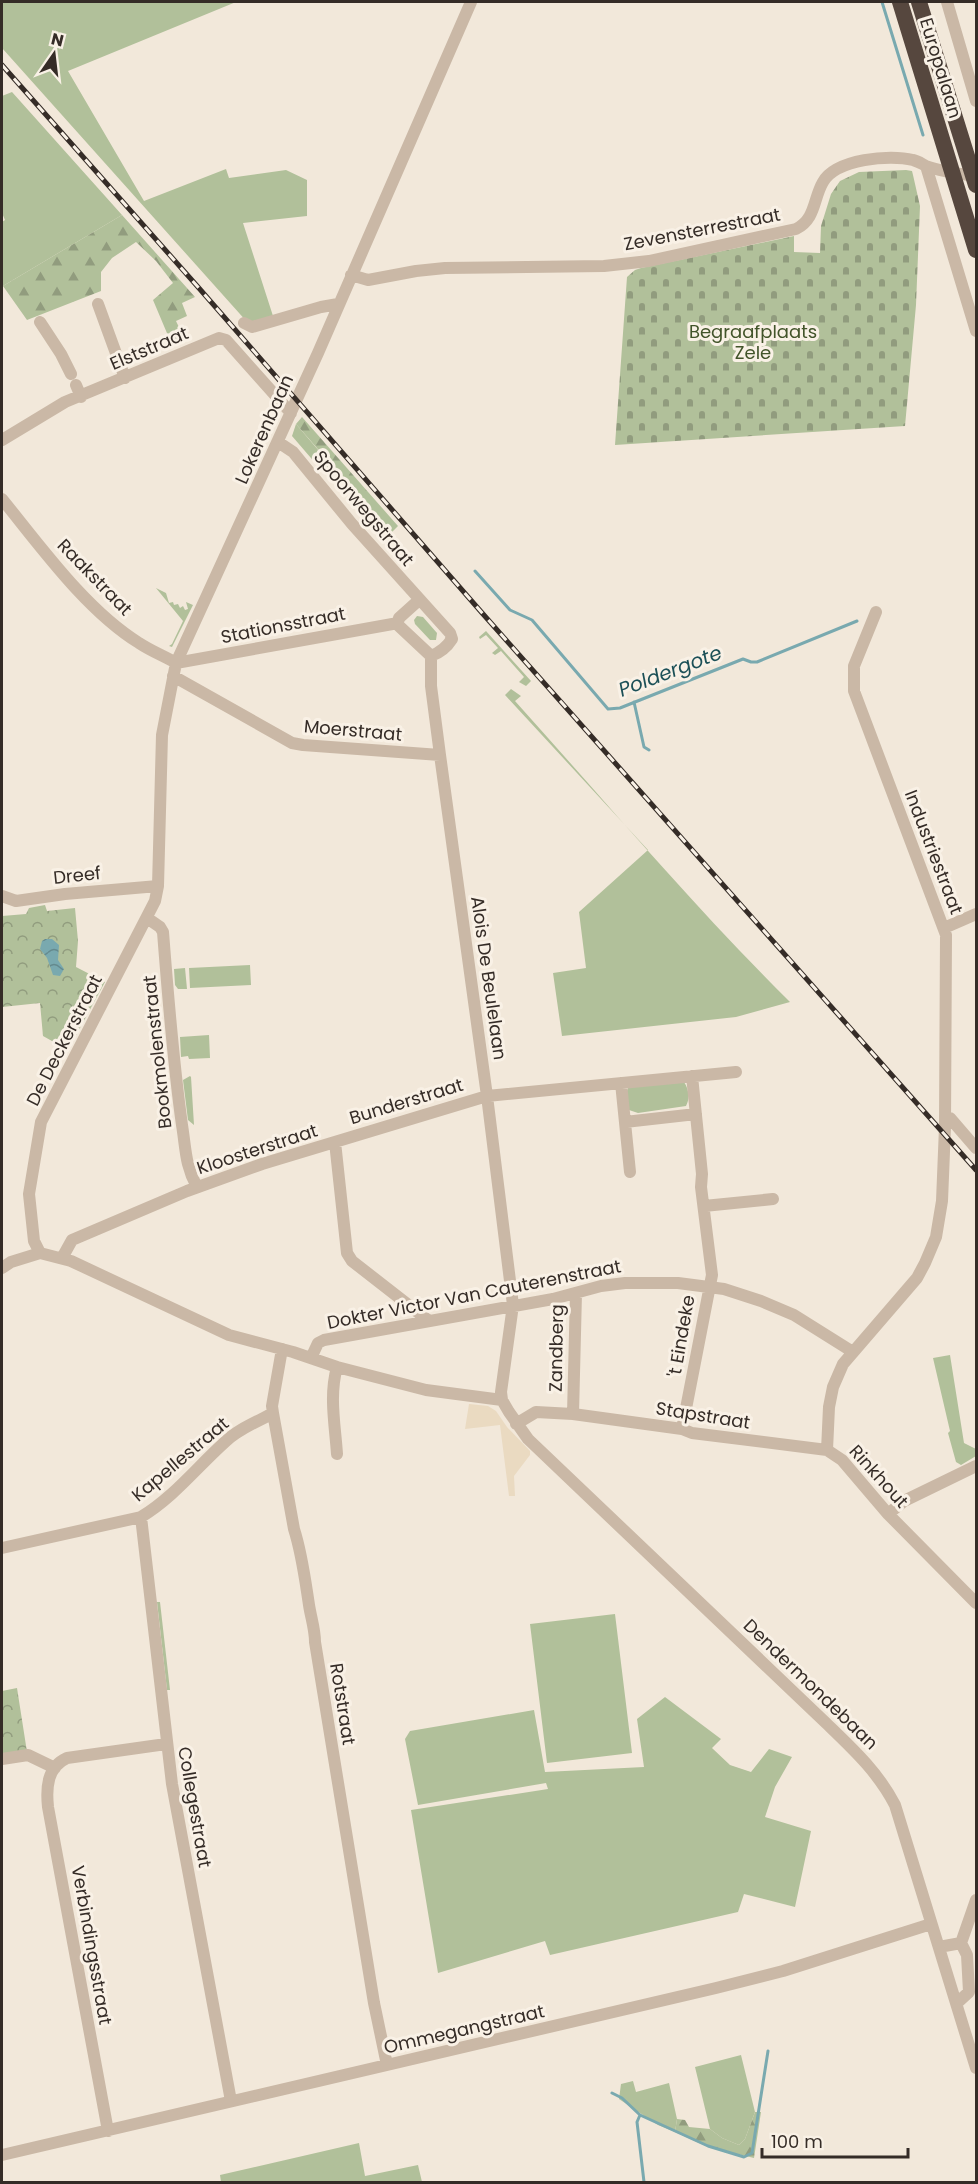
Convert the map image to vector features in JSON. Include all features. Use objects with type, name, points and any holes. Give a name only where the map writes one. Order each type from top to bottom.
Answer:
[{"type":"highway","name":"Europalaan","points":[[900,2],[976,250]]},
{"type":"highway","name":"Europalaan","points":[[919,2],[976,179]]},
{"type":"street","name":"Lokerenbaan","points":[[159,886],[162,735],[176,663],[278,442],[471,2]]},
{"type":"street","points":[[947,2],[976,101]]},
{"type":"street","name":"Zevensterrestraat","points":[[351,275],[368,280],[446,268],[604,266],[649,261],[796,229],[804,225],[814,208],[824,179],[839,166],[850,163],[916,160],[926,166],[976,179]]},
{"type":"street","points":[[926,166],[976,331]]},
{"type":"street","points":[[98,304],[125,378]]},
{"type":"street","points":[[244,323],[252,327],[338,304]]},
{"type":"street","points":[[39,322],[61,354],[81,397]]},
{"type":"street","name":"Elststraat","points":[[2,440],[65,402],[219,338],[226,340],[291,412]]},
{"type":"street","name":"Spoorwegstraat","points":[[278,442],[293,452],[352,524],[450,633],[452,639],[438,654],[431,656]]},
{"type":"street","name":"Raakstraat","points":[[2,499],[65,577],[106,617],[139,643],[176,663]]},
{"type":"street","points":[[419,600],[399,618],[398,622],[399,626],[431,656]]},
{"type":"street","name":"Industriestraat","points":[[853,1352],[916,1278],[936,1237],[942,1201],[945,1116],[946,934],[854,691],[854,666],[876,612]]},
{"type":"street","name":"Stationsstraat","points":[[176,663],[398,622]]},
{"type":"street","name":"Alois De Beulelaan","points":[[431,656],[431,687],[513,1305]]},
{"type":"street","name":"Moerstraat","points":[[173,676],[280,738],[303,746],[440,755]]},
{"type":"street","name":"Dreef","points":[[2,896],[16,901],[65,894],[159,886]]},
{"type":"street","name":"De Deckerstraat","points":[[40,1253],[34,1241],[29,1194],[41,1122],[147,918],[159,886]]},
{"type":"street","points":[[944,928],[976,914]]},
{"type":"street","name":"Bookmolenstraat","points":[[147,918],[163,932],[179,1113],[189,1172],[197,1187]]},
{"type":"street","name":"Bunderstraat","points":[[335,1142],[487,1096],[735,1072]]},
{"type":"street","name":"'t Eindeke","points":[[682,1429],[712,1271],[692,1076]]},
{"type":"street","points":[[621,1083],[630,1172]]},
{"type":"street","points":[[626,1122],[696,1114]]},
{"type":"street","points":[[945,1116],[950,1118],[976,1148]]},
{"type":"street","name":"Kloosterstraat","points":[[62,1258],[72,1240],[197,1187],[335,1142],[346,1253],[352,1261],[429,1321]]},
{"type":"street","points":[[704,1206],[773,1198]]},
{"type":"street","points":[[2,1268],[11,1262],[40,1253],[62,1258],[208,1326],[246,1340],[426,1390],[502,1400],[501,1385],[513,1305]]},
{"type":"street","name":"Dokter Victor Van Cauterenstraat","points":[[311,1358],[318,1343],[324,1340],[626,1283],[678,1283],[709,1286],[746,1296],[794,1315],[853,1352]]},
{"type":"street","name":"Zandberg","points":[[516,1424],[536,1412],[573,1414],[576,1293]]},
{"type":"street","name":"Rotstraat","points":[[282,1349],[272,1406],[273,1413],[294,1529],[300,1547],[310,1614],[314,1621],[374,2003],[387,2065]]},
{"type":"street","name":"Rinkhout","points":[[853,1352],[843,1364],[831,1392],[827,1450],[842,1460],[888,1514],[976,1603]]},
{"type":"street","points":[[337,1367],[332,1394],[337,1454]]},
{"type":"street","name":"Dendermondebaan","points":[[502,1400],[516,1424],[542,1452],[872,1768],[882,1781],[895,1805],[976,2068]]},
{"type":"street","name":"Kapellestraat","points":[[2,1548],[141,1517],[153,1510],[184,1482],[226,1440],[273,1413]]},
{"type":"street","name":"Stapstraat","points":[[573,1414],[682,1429],[692,1433],[827,1450]]},
{"type":"street","points":[[888,1514],[904,1501],[976,1466]]},
{"type":"street","name":"Collegestraat","points":[[141,1517],[166,1744],[194,1909],[231,2101]]},
{"type":"street","points":[[2,1759],[28,1755],[55,1768],[62,1760],[76,1755],[166,1744]]},
{"type":"street","name":"Verbindingsstraat","points":[[55,1768],[48,1782],[46,1793],[48,1807],[108,2131]]},
{"type":"street","points":[[957,2003],[969,1992],[967,1954],[961,1943],[976,1900]]},
{"type":"street","name":"Ommegangstraat","points":[[2,2155],[727,1985],[783,1971],[931,1924]]},
{"type":"street","points":[[939,1947],[961,1943]]},
{"type":"green space","points":[[2,2],[236,2],[68,71],[144,201],[226,169],[229,178],[286,170],[307,180],[307,216],[243,223],[273,316],[248,323],[2,48]]},
{"type":"green space","points":[[12,92],[122,215],[3,286],[2,222],[5,220],[2,213],[2,96]]},
{"type":"green space","name":"Begraafplaats Zele","points":[[912,171],[920,206],[916,305],[905,426],[615,445],[627,277],[641,268],[794,236],[794,252],[820,253],[821,226],[831,194],[840,181],[859,172]]},
{"type":"green space","points":[[122,215],[195,297],[182,303],[187,316],[176,321],[185,340],[172,345],[153,300],[173,283],[156,261],[136,242],[112,258],[101,272],[101,291],[27,320],[3,286]]},
{"type":"green space","points":[[302,417],[398,526],[391,533],[296,424]]},
{"type":"green space","points":[[296,424],[331,465],[323,472],[292,436]]},
{"type":"green space","points":[[156,588],[166,593],[169,603],[178,604],[180,608],[183,606],[185,610],[188,609],[186,602],[193,605],[172,647],[169,646],[183,621]]},
{"type":"green space","points":[[417,616],[423,617],[437,633],[436,640],[430,640],[415,624],[414,620]]},
{"type":"green space","points":[[486,631],[531,681],[526,686],[519,682],[524,677],[501,651],[495,655],[492,653],[498,648],[486,635],[480,639],[479,637]]},
{"type":"green space","points":[[511,689],[521,696],[515,701],[628,828],[505,695]]},
{"type":"green space","points":[[648,850],[719,929],[790,1002],[736,1017],[562,1036],[553,973],[586,968],[579,912]]},
{"type":"green space","points":[[45,905],[47,911],[75,908],[78,941],[76,967],[105,982],[68,1050],[43,1036],[40,1003],[2,1007],[2,916],[26,914],[29,908]]},
{"type":"green space","points":[[250,965],[251,985],[190,988],[189,968]]},
{"type":"green space","points":[[185,968],[187,989],[178,989],[175,985],[174,969]]},
{"type":"green space","points":[[209,1035],[210,1058],[181,1057],[180,1037]]},
{"type":"green space","points":[[190,1076],[194,1125],[188,1120],[183,1080]]},
{"type":"green space","points":[[684,1082],[688,1094],[686,1106],[638,1113],[629,1110],[626,1094],[628,1088]]},
{"type":"green space","points":[[950,1355],[964,1443],[976,1449],[976,1456],[961,1465],[956,1462],[948,1433],[950,1431],[933,1358]]},
{"type":"green space","points":[[157,1602],[160,1602],[170,1690],[167,1690]]},
{"type":"green space","points":[[615,1614],[632,1753],[547,1763],[530,1624]]},
{"type":"green space","points":[[17,1688],[27,1752],[2,1757],[2,1691]]},
{"type":"green space","points":[[665,1697],[721,1739],[712,1748],[730,1765],[751,1772],[769,1749],[792,1757],[775,1787],[765,1817],[811,1831],[795,1907],[744,1894],[738,1912],[550,1955],[545,1941],[438,1973],[411,1810],[548,1789],[546,1783],[418,1805],[405,1739],[410,1731],[534,1710],[545,1772],[644,1767],[637,1719]]},
{"type":"green space","points":[[741,2055],[755,2112],[745,2139],[739,2145],[722,2138],[710,2129],[695,2067]]},
{"type":"green space","points":[[633,2081],[636,2092],[669,2083],[677,2119],[675,2132],[658,2125],[619,2099],[621,2084]]},
{"type":"green space","points":[[755,2112],[761,2112],[754,2158],[708,2147],[675,2132],[677,2119],[685,2120],[689,2127],[710,2129],[722,2138],[739,2145],[745,2139]]},
{"type":"green space","points":[[359,2143],[365,2176],[418,2165],[422,2182],[221,2182],[220,2175]]},
{"type":"shaded area","points":[[469,1404],[488,1406],[496,1411],[507,1427],[530,1451],[530,1455],[514,1476],[515,1496],[509,1496],[500,1425],[465,1429]]},
{"type":"water","points":[[45,939],[52,939],[59,945],[58,960],[64,969],[60,976],[53,975],[47,958],[40,949]]},
{"type":"waterway","name":"Poldergote","points":[[882,2],[923,135]]},
{"type":"waterway","name":"Poldergote","points":[[475,571],[510,610],[532,620],[608,709],[620,708],[743,659],[757,662],[857,621]]},
{"type":"waterway","points":[[634,702],[644,747],[649,750]]},
{"type":"waterway","points":[[644,2182],[637,2122],[640,2115],[708,2146],[744,2157],[752,2153],[768,2051]]},
{"type":"waterway","points":[[612,2093],[622,2098],[640,2115]]},
{"type":"railway","points":[[2,65],[483,614],[976,1170]]}]
